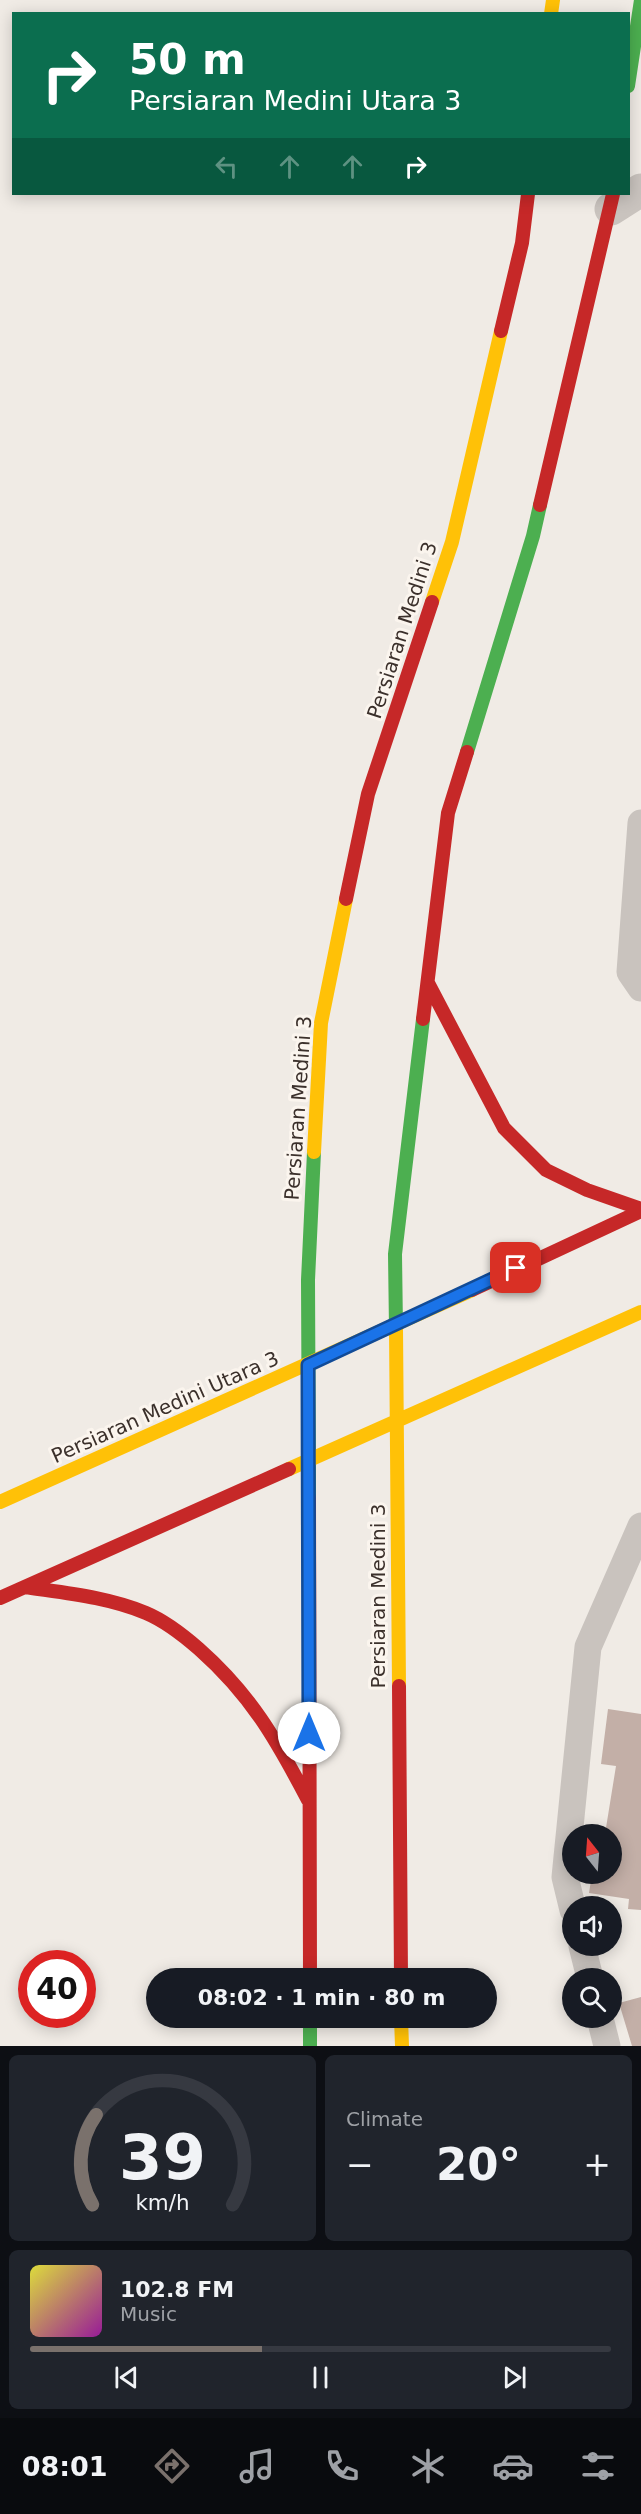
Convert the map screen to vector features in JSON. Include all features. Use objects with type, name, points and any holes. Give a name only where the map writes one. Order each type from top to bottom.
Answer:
[{"type":"street","points":[[630,72],[640,0]]},
{"type":"street","name":"Persiaran Medini 3","points":[[310,1968],[308,1280],[321,1023],[368,794],[452,542],[522,243],[528,195]]},
{"type":"street","points":[[612,201],[628,195]]},
{"type":"street","name":"Persiaran Medini 3","points":[[401,1968],[395,1254],[448,813],[533,536],[612,201]]},
{"type":"street","points":[[428,983],[504,1128],[546,1170],[587,1190],[641,1210]]},
{"type":"street","name":"Persiaran Medini Utara 3","points":[[0,1502],[396,1325],[641,1210]]},
{"type":"street","points":[[0,1598],[641,1312]]},
{"type":"street","points":[[25,1587],[77,1595],[147,1614],[189,1640],[232,1680],[262,1716],[309,1801]]},
{"type":"street","points":[[310,2028],[310,2046]]},
{"type":"street","points":[[402,2028],[402,2046]]},
{"type":"lane","points":[[641,823],[630,972],[641,988]]},
{"type":"lane","points":[[570,1896],[565,1877],[588,1647],[641,1526]]},
{"type":"lane","points":[[602,2028],[607,2046]]},
{"type":"building","points":[[608,1709],[641,1714],[641,1910],[628,1909],[629,1899],[622,1896],[589,1893],[590,1884],[622,1884],[622,1824],[607,1824],[616,1766],[601,1764]]},
{"type":"building","points":[[641,1997],[641,2046],[632,2046],[622,2013],[622,2002]]},
{"type":"traffic: fast","points":[[630,73],[641,0]]},
{"type":"traffic: fast","points":[[467,752],[533,536],[540,505]]},
{"type":"traffic: fast","points":[[396,1329],[395,1254],[423,1019]]},
{"type":"traffic: fast","points":[[309,1498],[308,1280],[314,1152]]},
{"type":"traffic: fast","points":[[310,2028],[310,2046]]},
{"type":"traffic: slow","points":[[551,12],[553,0]]},
{"type":"traffic: slow","points":[[432,602],[452,542],[501,331]]},
{"type":"traffic: slow","points":[[314,1152],[321,1023],[346,899]]},
{"type":"traffic: slow","points":[[0,1502],[472,1290]]},
{"type":"traffic: slow","points":[[289,1469],[641,1312]]},
{"type":"traffic: slow","points":[[396,1329],[399,1686]]},
{"type":"traffic: slow","points":[[401,2028],[402,2046]]},
{"type":"traffic: jam","points":[[501,331],[522,243],[528,195]]},
{"type":"traffic: jam","points":[[540,505],[613,195]]},
{"type":"traffic: jam","points":[[346,899],[368,794],[432,602]]},
{"type":"traffic: jam","points":[[423,1019],[448,813],[467,752]]},
{"type":"traffic: jam","points":[[428,983],[504,1128],[546,1170],[587,1190],[641,1209]]},
{"type":"traffic: jam","points":[[472,1290],[641,1211]]},
{"type":"traffic: jam","points":[[0,1598],[289,1469]]},
{"type":"traffic: jam","points":[[309,1498],[310,1968]]},
{"type":"traffic: jam","points":[[25,1587],[117,1603],[153,1616],[167,1624],[217,1666],[248,1701],[285,1757],[308,1800]]},
{"type":"traffic: jam","points":[[399,1686],[401,1968]]},
{"type":"route","points":[[309,1733],[308,1365],[516,1268]]}]
